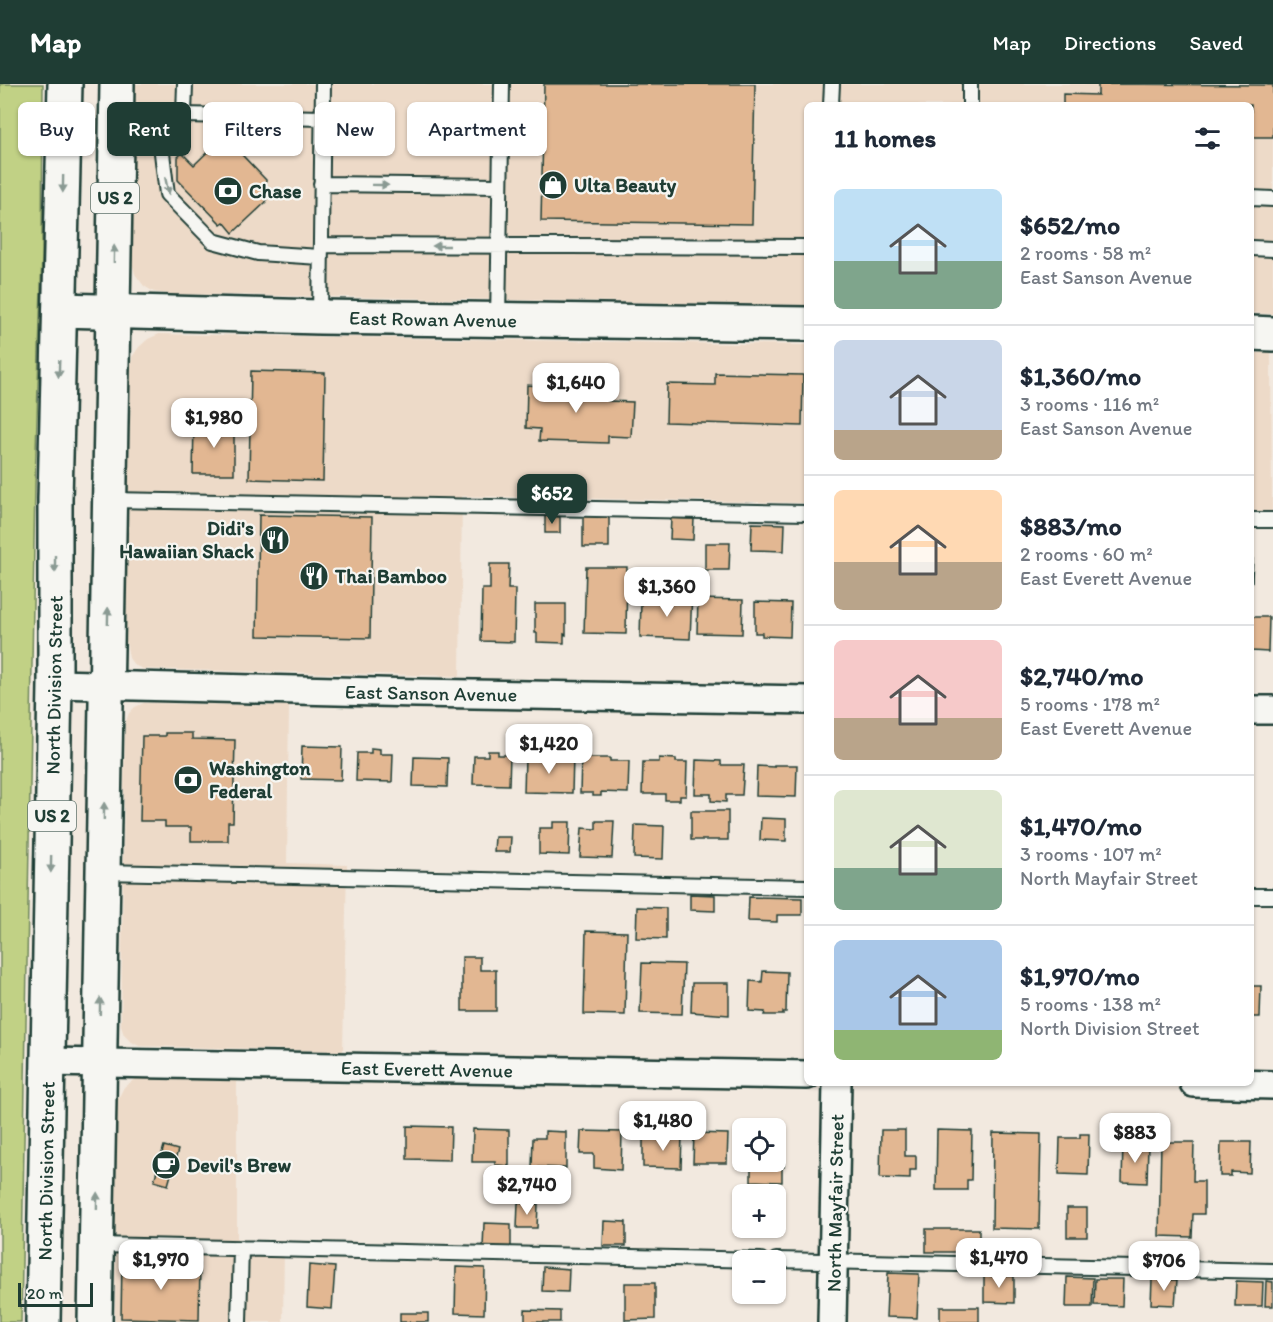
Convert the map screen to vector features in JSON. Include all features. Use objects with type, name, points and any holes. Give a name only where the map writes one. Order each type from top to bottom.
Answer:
[{"type":"main road","name":"North Division Street","points":[[44,1322],[55,684],[55,499],[65,84]]},
{"type":"main road","name":"US 2","points":[[95,1322],[117,84]]},
{"type":"main road","name":"East Rowan Avenue","points":[[60,310],[320,317],[804,324]]},
{"type":"main road","points":[[1254,333],[1273,334]]},
{"type":"street","name":"East Sanson Avenue","points":[[55,684],[428,694],[804,700]]},
{"type":"street","points":[[1254,710],[1273,710]]},
{"type":"street","name":"East Everett Avenue","points":[[47,1062],[804,1075]]},
{"type":"street","points":[[1254,1085],[1273,1085]]},
{"type":"street","name":"North Mayfair Street","points":[[832,1322],[837,1086]]},
{"type":"lane","points":[[184,102],[185,84]]},
{"type":"lane","points":[[322,102],[323,84]]},
{"type":"lane","points":[[498,320],[502,84]]},
{"type":"lane","points":[[831,102],[832,84]]},
{"type":"lane","points":[[970,84],[970,102]]},
{"type":"lane","points":[[191,115],[315,118]]},
{"type":"lane","points":[[162,156],[166,194],[213,241],[258,253],[499,246],[804,247]]},
{"type":"lane","points":[[320,317],[321,156]]},
{"type":"lane","points":[[321,184],[500,186]]},
{"type":"lane","points":[[1254,198],[1273,199]]},
{"type":"lane","points":[[1254,248],[1273,249]]},
{"type":"lane","points":[[110,500],[804,513]]},
{"type":"lane","points":[[1254,520],[1273,520]]},
{"type":"lane","points":[[103,872],[804,887]]},
{"type":"lane","points":[[1254,896],[1273,896]]},
{"type":"lane","points":[[97,1245],[732,1259]]},
{"type":"lane","points":[[239,1322],[241,1248]]},
{"type":"lane","points":[[786,1260],[1273,1271]]},
{"type":"shaded area","points":[[135,84],[1273,84],[1273,314],[1254,313],[1254,102],[804,102],[804,305],[169,294],[154,292],[144,286],[135,274],[132,262],[134,156],[191,156],[191,102],[135,102]]},
{"type":"shaded area","points":[[159,334],[804,345],[804,503],[462,496],[460,676],[143,669],[134,665],[129,658],[126,641],[131,365],[132,357],[148,339]]},
{"type":"shaded area","points":[[1254,353],[1271,353],[1272,512],[1254,512]]},
{"type":"shaded area","points":[[144,703],[289,706],[287,863],[347,865],[343,1051],[139,1046],[124,1035],[121,1026],[125,724],[129,713]]},
{"type":"shaded area","points":[[135,1079],[237,1081],[237,1243],[284,1245],[283,1322],[115,1322],[117,1101],[124,1087]]},
{"type":"green space","points":[[0,84],[43,84],[43,102],[18,102],[18,156],[43,156],[42,254],[35,484],[21,1322],[0,1322]]},
{"type":"building","points":[[544,84],[755,84],[752,224],[541,221],[542,156],[547,156],[547,102],[544,102]]},
{"type":"building","points":[[1098,84],[1273,85],[1273,137],[1254,137],[1254,102],[1063,102],[1063,94],[1098,95]]},
{"type":"building","name":"Chase","points":[[179,156],[185,156],[194,165],[203,156],[243,156],[266,180],[266,202],[233,233],[224,222],[221,224],[178,180]]},
{"type":"building","points":[[251,371],[325,373],[323,481],[249,479]]},
{"type":"building","points":[[715,373],[803,375],[802,426],[666,422],[667,384],[715,385]]},
{"type":"building","points":[[541,381],[579,383],[579,391],[609,392],[608,401],[633,402],[631,437],[608,436],[608,443],[539,441],[540,429],[526,428],[527,385],[541,386]]},
{"type":"building","points":[[194,424],[234,424],[234,474],[193,474]]},
{"type":"building","name":"Thai Bamboo","points":[[259,515],[372,517],[370,638],[257,636]]},
{"type":"building","points":[[545,516],[560,517],[560,533],[545,533]]},
{"type":"building","points":[[583,516],[609,516],[609,547],[583,547]]},
{"type":"building","points":[[671,518],[694,519],[693,540],[670,539]]},
{"type":"building","points":[[752,523],[785,524],[784,551],[751,550]]},
{"type":"building","points":[[705,543],[730,543],[729,570],[705,570]]},
{"type":"building","points":[[490,564],[509,564],[508,589],[515,589],[514,642],[481,641],[482,589],[490,589]]},
{"type":"building","points":[[586,567],[627,567],[626,634],[584,633]]},
{"type":"building","points":[[676,590],[692,591],[690,639],[640,637],[641,601],[676,602]]},
{"type":"building","points":[[698,599],[743,600],[742,634],[697,633]]},
{"type":"building","points":[[755,602],[791,603],[790,637],[762,636],[762,633],[755,633]]},
{"type":"building","points":[[535,604],[566,604],[564,643],[537,642]]},
{"type":"building","points":[[1254,617],[1269,617],[1268,652],[1254,651]]},
{"type":"building","name":"Washington Federal","points":[[165,733],[192,733],[192,739],[235,740],[233,822],[228,822],[228,841],[191,841],[191,827],[165,827],[165,821],[140,821],[142,736],[165,736]]},
{"type":"building","points":[[302,746],[342,747],[341,780],[301,779]]},
{"type":"building","points":[[371,748],[380,749],[380,754],[393,754],[392,782],[356,781],[357,753],[371,753]]},
{"type":"building","points":[[488,751],[498,751],[498,755],[510,755],[509,785],[473,784],[474,756],[488,756]]},
{"type":"building","points":[[552,755],[573,756],[572,793],[524,792],[525,758],[553,758]]},
{"type":"building","points":[[414,757],[448,758],[447,787],[413,786]]},
{"type":"building","points":[[581,758],[610,758],[610,761],[629,761],[628,793],[601,792],[601,796],[593,796],[593,793],[580,793]]},
{"type":"building","points":[[659,758],[687,762],[686,796],[680,796],[680,800],[665,800],[665,794],[642,794],[643,762],[659,762]]},
{"type":"building","points":[[696,760],[721,761],[721,765],[744,765],[742,795],[726,795],[726,802],[711,801],[711,794],[695,794]]},
{"type":"building","points":[[774,765],[797,765],[796,797],[756,796],[757,766],[774,767]]},
{"type":"building","points":[[691,811],[728,811],[728,840],[691,840]]},
{"type":"building","points":[[761,818],[786,819],[786,841],[760,840]]},
{"type":"building","points":[[596,821],[614,821],[612,858],[580,857],[582,828],[596,829]]},
{"type":"building","points":[[553,822],[570,822],[569,855],[539,854],[539,828],[553,828]]},
{"type":"building","points":[[635,825],[664,826],[663,859],[634,858]]},
{"type":"building","points":[[495,837],[511,837],[510,852],[494,852]]},
{"type":"building","points":[[690,894],[715,895],[715,911],[690,910]]},
{"type":"building","points":[[749,897],[802,898],[802,915],[777,915],[777,922],[748,921]]},
{"type":"building","points":[[637,907],[666,908],[666,939],[636,938]]},
{"type":"building","points":[[586,931],[627,932],[625,1015],[584,1014]]},
{"type":"building","points":[[462,957],[480,957],[480,970],[496,970],[496,1011],[462,1011]]},
{"type":"building","points":[[642,963],[684,964],[682,1014],[640,1013]]},
{"type":"building","points":[[763,971],[787,972],[786,1012],[783,1012],[783,1015],[764,1015],[765,1012],[749,1011],[750,981],[762,982]]},
{"type":"building","points":[[692,983],[729,983],[729,1015],[691,1012]]},
{"type":"building","points":[[1254,986],[1261,986],[1260,1017],[1254,1017]]},
{"type":"building","points":[[407,1126],[451,1127],[450,1160],[407,1159]]},
{"type":"building","points":[[473,1129],[509,1130],[509,1166],[495,1165],[495,1162],[472,1162]]},
{"type":"building","points":[[881,1130],[905,1130],[905,1156],[916,1156],[916,1170],[910,1170],[910,1179],[880,1178]]},
{"type":"building","points":[[937,1130],[972,1131],[971,1180],[967,1180],[967,1190],[936,1190]]},
{"type":"building","points":[[545,1131],[566,1132],[566,1168],[532,1167],[533,1138],[545,1138]]},
{"type":"building","points":[[581,1131],[622,1132],[621,1170],[594,1168],[594,1154],[580,1154]]},
{"type":"building","points":[[694,1133],[728,1134],[727,1163],[693,1163]]},
{"type":"building","points":[[993,1133],[1041,1134],[1039,1229],[992,1228]]},
{"type":"building","points":[[1080,1134],[1089,1134],[1088,1175],[1059,1174],[1060,1138],[1080,1138]]},
{"type":"building","points":[[659,1135],[682,1135],[681,1168],[643,1167],[643,1137],[659,1137]]},
{"type":"building","points":[[1161,1142],[1194,1142],[1193,1181],[1204,1181],[1204,1214],[1193,1214],[1192,1237],[1159,1236]]},
{"type":"building","points":[[1221,1142],[1251,1142],[1250,1173],[1231,1172],[1231,1176],[1220,1176]]},
{"type":"building","points":[[1123,1145],[1148,1145],[1147,1183],[1122,1182]]},
{"type":"building","name":"Devil's Brew","points":[[164,1146],[178,1150],[168,1185],[154,1181]]},
{"type":"building","points":[[751,1172],[782,1172],[782,1182],[751,1181]]},
{"type":"building","points":[[518,1203],[538,1204],[537,1228],[517,1228]]},
{"type":"building","points":[[1067,1208],[1087,1208],[1087,1237],[1067,1237]]},
{"type":"building","points":[[604,1221],[626,1222],[626,1246],[603,1246]]},
{"type":"building","points":[[484,1223],[511,1224],[511,1249],[483,1248]]},
{"type":"building","points":[[926,1229],[979,1229],[979,1252],[926,1252]]},
{"type":"building","points":[[122,1262],[200,1264],[199,1320],[121,1318]]},
{"type":"building","points":[[309,1265],[335,1267],[332,1309],[307,1307]]},
{"type":"building","points":[[456,1267],[485,1268],[484,1314],[455,1313]]},
{"type":"building","points":[[543,1267],[569,1269],[568,1292],[542,1291]]},
{"type":"building","points":[[888,1273],[919,1274],[917,1318],[886,1317]]},
{"type":"building","points":[[984,1276],[1014,1276],[1014,1303],[984,1302]]},
{"type":"building","points":[[1067,1277],[1093,1278],[1092,1307],[1066,1307]]},
{"type":"building","points":[[1095,1279],[1123,1279],[1122,1306],[1094,1305]]},
{"type":"building","points":[[1152,1279],[1177,1280],[1175,1305],[1151,1304]]},
{"type":"building","points":[[1236,1281],[1263,1282],[1262,1306],[1235,1306]]},
{"type":"building","points":[[1266,1281],[1273,1282],[1273,1306],[1265,1306]]},
{"type":"building","points":[[625,1283],[655,1283],[655,1319],[625,1320]]},
{"type":"building","points":[[940,1307],[979,1307],[979,1322],[940,1322]]},
{"type":"building","points":[[525,1310],[560,1311],[560,1322],[525,1322]]},
{"type":"building","points":[[400,1313],[428,1313],[428,1322],[400,1322]]},
{"type":"place","name":"Ulta Beauty","points":[[553,185]]},
{"type":"place","name":"Chase","points":[[228,191]]},
{"type":"place","name":"Didi's Hawaiian Shack","points":[[275,540]]},
{"type":"place","name":"Thai Bamboo","points":[[314,576]]},
{"type":"place","name":"Washington Federal","points":[[188,780]]},
{"type":"place","name":"Devil's Brew","points":[[166,1165]]}]
